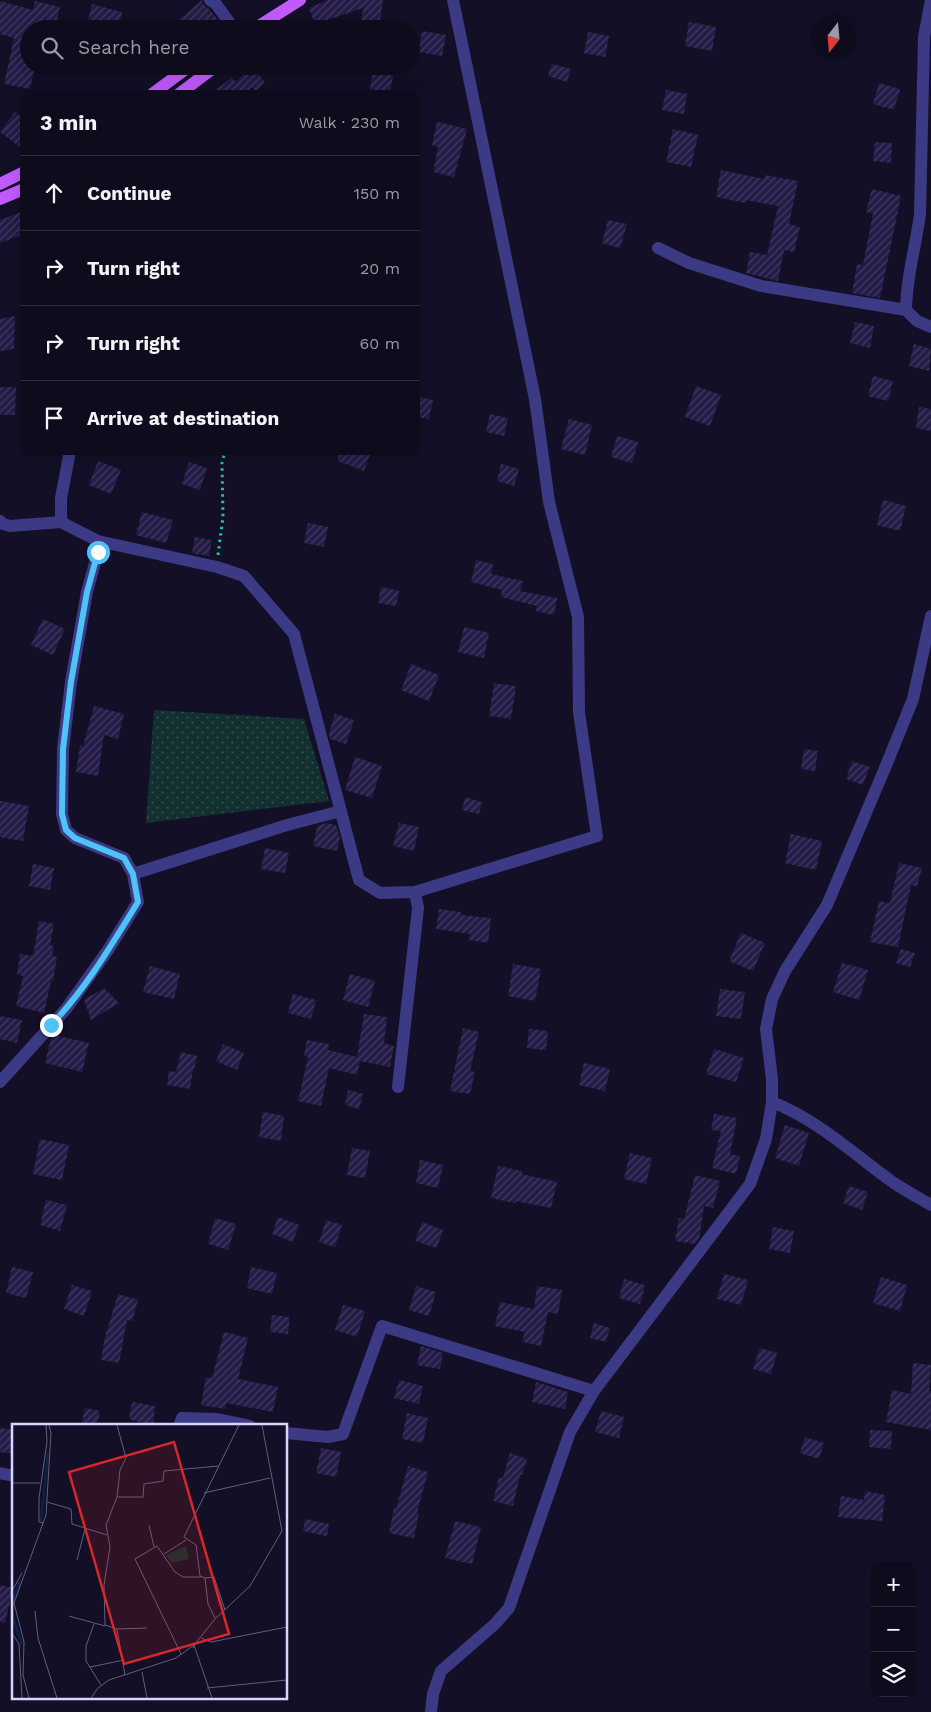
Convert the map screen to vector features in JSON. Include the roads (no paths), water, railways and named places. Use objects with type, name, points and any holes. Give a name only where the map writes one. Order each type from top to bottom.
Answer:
[{"type":"main road","points":[[268,20],[300,0]]},
{"type":"main road","points":[[157,90],[178,75]]},
{"type":"main road","points":[[184,90],[204,75]]},
{"type":"main road","points":[[0,184],[20,174]]},
{"type":"main road","points":[[0,199],[20,190]]},
{"type":"street","points":[[210,0],[216,4],[228,20]]},
{"type":"street","points":[[0,521],[10,526],[61,522],[98,541],[217,567],[244,576],[294,634],[359,880],[380,893],[414,892],[597,836],[579,712],[578,616],[549,502],[535,399],[453,0]]},
{"type":"street","points":[[906,310],[906,296],[920,214],[927,37],[931,0]]},
{"type":"street","points":[[658,248],[689,263],[761,286],[906,310],[916,321],[931,327]]},
{"type":"street","points":[[61,522],[61,498],[69,455]]},
{"type":"street","points":[[0,1082],[66,1009],[108,950],[138,902],[133,874],[124,858],[75,838],[66,830],[62,814],[63,749],[70,692],[87,592],[98,552],[98,541]]},
{"type":"street","points":[[431,1712],[433,1694],[441,1671],[495,1624],[509,1608],[570,1432],[594,1391],[750,1184],[766,1139],[772,1102],[772,1079],[766,1029],[772,999],[785,971],[827,905],[881,777],[913,699],[931,616]]},
{"type":"street","points":[[133,874],[287,825],[341,811]]},
{"type":"street","points":[[398,1087],[418,908],[414,892]]},
{"type":"street","points":[[772,1102],[783,1106],[822,1129],[896,1184],[931,1205]]},
{"type":"street","points":[[288,1433],[328,1437],[343,1434],[382,1326],[594,1391]]},
{"type":"street","points":[[180,1424],[182,1418],[216,1419],[240,1424]]}]
